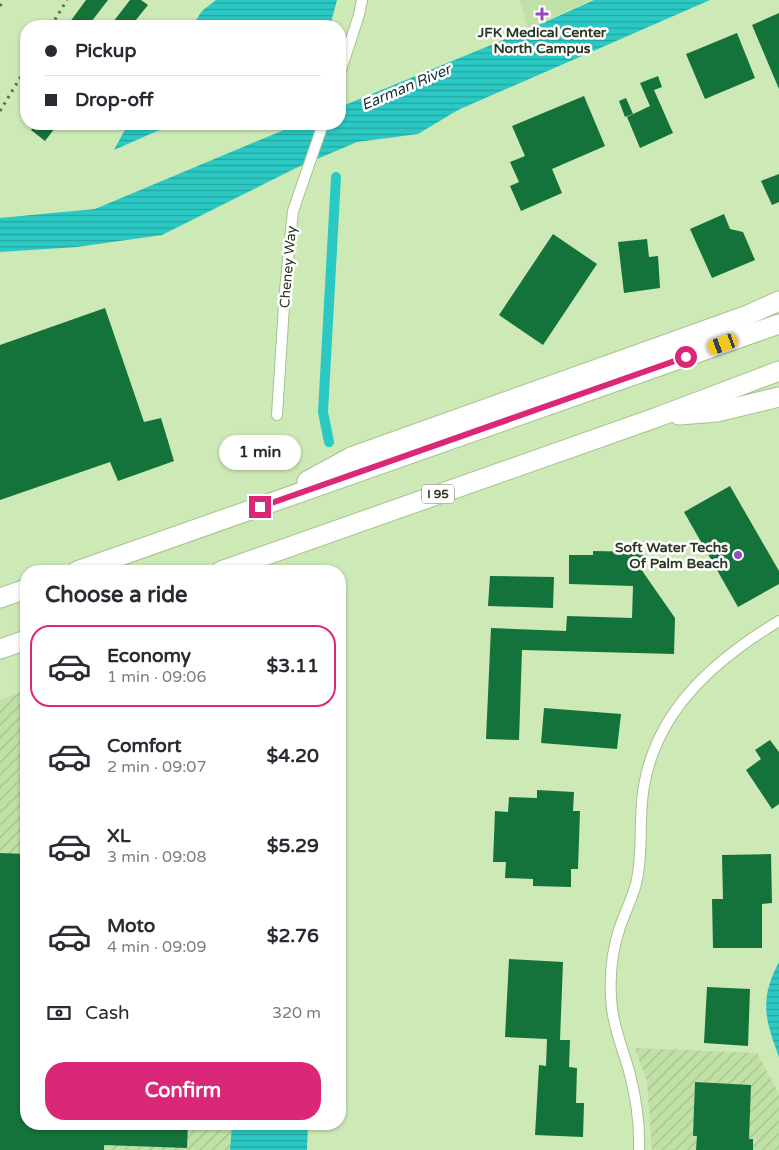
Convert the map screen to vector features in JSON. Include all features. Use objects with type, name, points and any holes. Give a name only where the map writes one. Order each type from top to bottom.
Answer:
[{"type":"highway","points":[[260,507],[351,457],[748,315],[779,301]]},
{"type":"highway","points":[[94,565],[779,324]]},
{"type":"highway","name":"I 95","points":[[238,565],[655,418],[779,371]]},
{"type":"highway","points":[[655,418],[718,412],[779,397]]},
{"type":"highway","points":[[0,598],[20,591]]},
{"type":"highway","points":[[0,649],[20,642]]},
{"type":"street","points":[[346,55],[362,0]]},
{"type":"street","name":"Cheney Way","points":[[277,415],[285,290],[293,210],[321,130]]},
{"type":"street","points":[[639,1150],[638,1114],[635,1096],[615,1025],[610,987],[616,942],[636,885],[640,863],[641,809],[647,770],[665,727],[677,707],[692,688],[731,653],[779,621]]},
{"type":"shaded area","name":"JFK Medical Center North Campus","points":[[520,0],[591,0],[528,28]]},
{"type":"shaded area","points":[[20,692],[20,1130],[232,1130],[230,1150],[0,1150],[0,700]]},
{"type":"shaded area","points":[[635,1048],[757,1053],[779,1094],[779,1150],[652,1150],[647,1082]]},
{"type":"water","points":[[216,0],[337,0],[332,20],[196,20],[202,11]]},
{"type":"water","name":"Earman River","points":[[594,0],[710,0],[458,110],[418,134],[357,142],[296,168],[162,235],[77,247],[0,252],[0,218],[95,209],[284,130],[346,130],[346,105],[523,32]]},
{"type":"water","points":[[125,130],[159,130],[114,150]]},
{"type":"water","points":[[779,962],[779,1057],[770,1031],[766,1010],[769,988]]},
{"type":"water","points":[[232,1130],[308,1130],[307,1150],[230,1150]]},
{"type":"building","points":[[86,0],[108,0],[93,20],[71,20]]},
{"type":"building","points":[[130,0],[141,0],[148,5],[136,20],[115,20]]},
{"type":"building","points":[[779,13],[779,89],[752,25]]},
{"type":"building","points":[[737,33],[755,78],[705,99],[686,54]]},
{"type":"building","points":[[658,76],[662,87],[654,90],[673,133],[640,148],[627,117],[650,106],[640,83]]},
{"type":"building","points":[[584,96],[605,146],[552,169],[562,193],[521,211],[510,186],[519,182],[510,162],[525,156],[512,126]]},
{"type":"building","points":[[626,98],[633,114],[625,117],[619,101]]},
{"type":"building","points":[[31,130],[53,130],[45,141]]},
{"type":"building","points":[[779,174],[779,202],[772,205],[761,181]]},
{"type":"building","points":[[724,214],[730,229],[743,232],[755,260],[712,278],[690,229]]},
{"type":"building","points":[[553,234],[597,264],[543,345],[499,315]]},
{"type":"building","points":[[647,239],[649,257],[658,256],[660,288],[624,293],[618,242]]},
{"type":"building","points":[[105,308],[144,422],[161,418],[174,461],[118,481],[110,462],[0,500],[0,345]]},
{"type":"building","points":[[730,486],[779,571],[779,584],[738,607],[684,512]]},
{"type":"building","points":[[593,551],[643,552],[643,572],[675,618],[674,654],[522,650],[519,740],[486,739],[491,628],[566,631],[567,616],[632,618],[633,586],[569,584],[569,555],[593,555]]},
{"type":"building","points":[[490,576],[554,577],[553,608],[488,606]]},
{"type":"building","points":[[544,708],[621,714],[617,749],[541,743]]},
{"type":"building","points":[[770,740],[779,752],[779,804],[772,809],[746,770],[761,759],[755,750]]},
{"type":"building","points":[[537,790],[574,792],[573,811],[580,811],[578,869],[571,869],[571,887],[533,886],[533,879],[505,878],[506,862],[493,862],[495,811],[508,812],[509,797],[537,798]]},
{"type":"building","points":[[0,853],[20,854],[20,1130],[188,1130],[187,1148],[104,1145],[104,1150],[0,1150]]},
{"type":"building","points":[[771,854],[772,903],[762,904],[762,948],[713,948],[712,899],[723,899],[722,855]]},
{"type":"building","points":[[509,959],[563,962],[560,1040],[570,1040],[569,1067],[577,1068],[576,1103],[584,1103],[583,1137],[535,1135],[539,1065],[546,1066],[547,1039],[505,1037]]},
{"type":"building","points":[[707,987],[750,989],[748,1046],[704,1043]]},
{"type":"building","points":[[695,1082],[751,1085],[749,1139],[753,1139],[753,1150],[696,1150],[697,1136],[693,1136]]},
{"type":"waterway","points":[[329,442],[323,412],[336,177]]},
{"type":"railway","points":[[0,6],[4,0]]},
{"type":"railway","points":[[55,20],[67,0]]},
{"type":"railway","points":[[0,111],[20,78]]},
{"type":"place","name":"JFK Medical Center North Campus","points":[[542,14]]},
{"type":"place","name":"Soft Water Techs Of Palm Beach","points":[[738,555]]},
{"type":"route","points":[[260,507],[686,357]]}]
